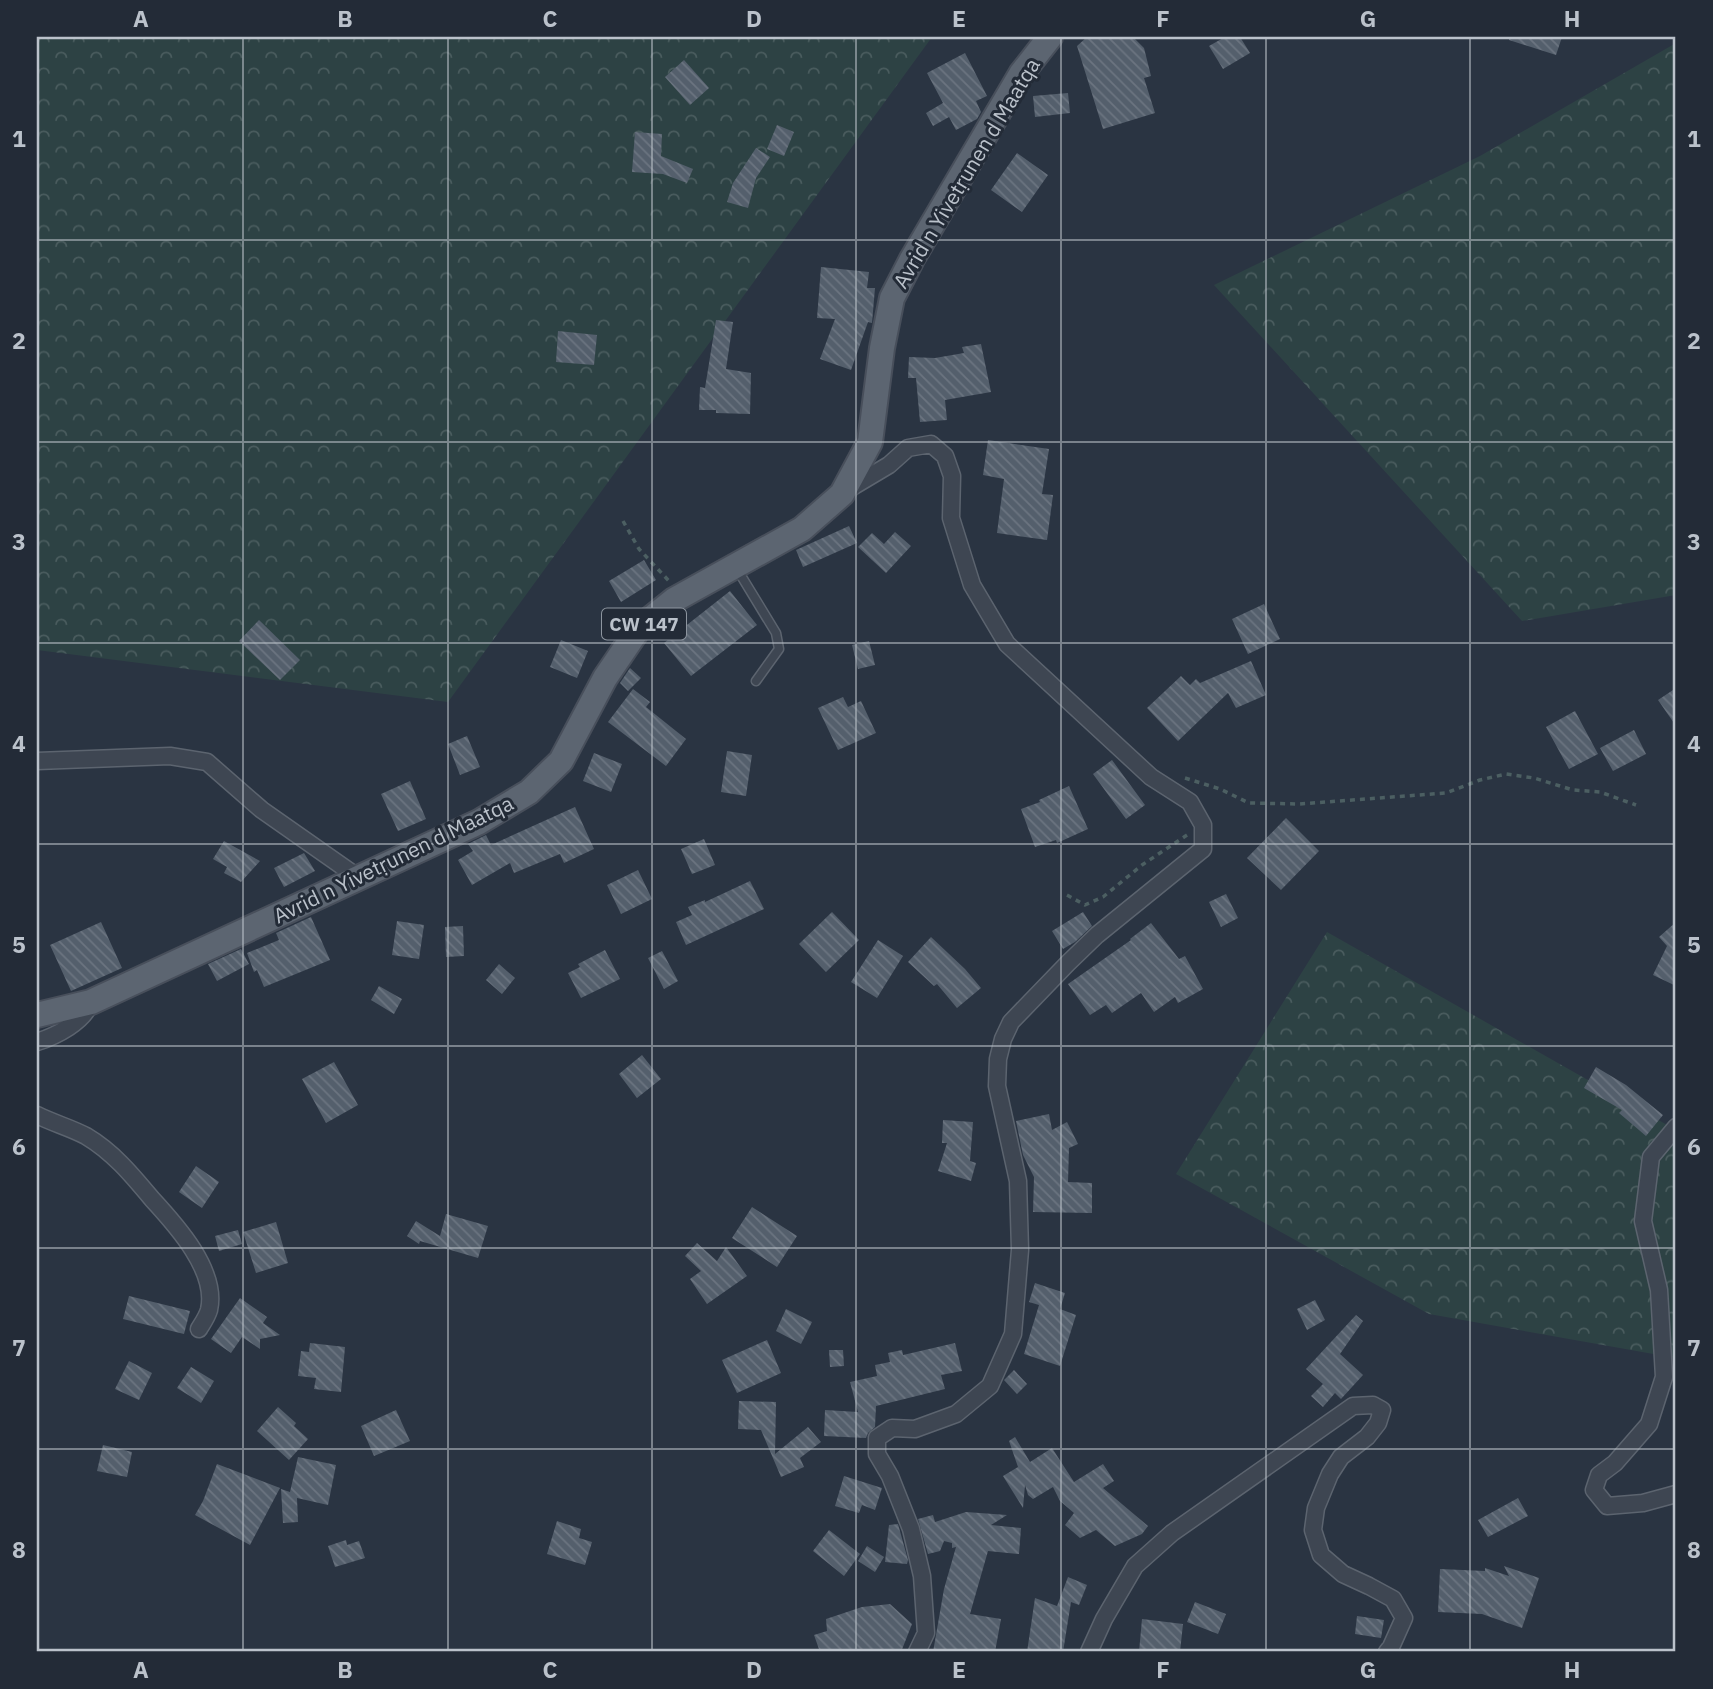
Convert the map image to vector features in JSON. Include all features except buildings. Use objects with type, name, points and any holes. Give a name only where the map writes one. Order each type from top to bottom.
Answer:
[{"type":"main road","name":"Avrid n Yivetṛunen d Maatqa","points":[[37,1015],[91,1002],[479,822],[529,792],[561,761],[605,678],[639,628],[674,600],[802,529],[842,494],[870,442],[882,348],[892,298],[912,259],[1021,74],[1050,37]]},
{"type":"street","points":[[842,494],[889,465],[908,448],[931,444],[946,456],[952,476],[951,518],[972,585],[1007,644],[1151,777],[1190,802],[1203,825],[1203,849],[1097,935],[1012,1022],[1003,1039],[998,1059],[997,1086],[1018,1181],[1019,1209],[1020,1251],[1013,1334],[990,1386],[956,1414],[915,1429],[892,1428],[877,1438],[877,1454],[890,1476],[911,1529],[922,1576],[926,1633],[917,1652]]},
{"type":"street","points":[[37,761],[170,756],[207,762],[262,810],[359,878]]},
{"type":"street","points":[[37,1042],[73,1023],[88,1009],[91,1002]]},
{"type":"street","points":[[37,1115],[86,1136],[122,1163],[173,1222],[195,1254],[204,1272],[209,1292],[209,1311],[199,1329]]},
{"type":"street","points":[[1676,1127],[1651,1157],[1643,1221],[1659,1290],[1664,1377],[1649,1424],[1615,1463],[1599,1475],[1594,1490],[1607,1506],[1643,1503],[1676,1494]]},
{"type":"street","points":[[1088,1652],[1135,1566],[1172,1533],[1353,1406],[1373,1405],[1382,1410],[1378,1423],[1367,1437],[1341,1457],[1330,1474],[1316,1508],[1313,1530],[1321,1555],[1343,1574],[1392,1599],[1398,1608],[1404,1618],[1387,1652]]},
{"type":"lane","points":[[735,566],[776,633],[779,649],[756,681]]},
{"type":"path","points":[[623,521],[639,549],[682,596]]},
{"type":"path","points":[[1151,777],[1189,778],[1249,803],[1300,804],[1446,793],[1480,780],[1506,774],[1534,778],[1573,790],[1600,792],[1636,805]]},
{"type":"path","points":[[1067,895],[1085,905],[1103,897],[1142,865],[1203,825]]},
{"type":"green space","points":[[37,37],[932,37],[448,702],[37,650]]},
{"type":"green space","points":[[1676,43],[1676,595],[1522,621],[1214,285],[1480,156]]},
{"type":"green space","points":[[1327,932],[1676,1130],[1676,1358],[1429,1314],[1176,1174]]}]
